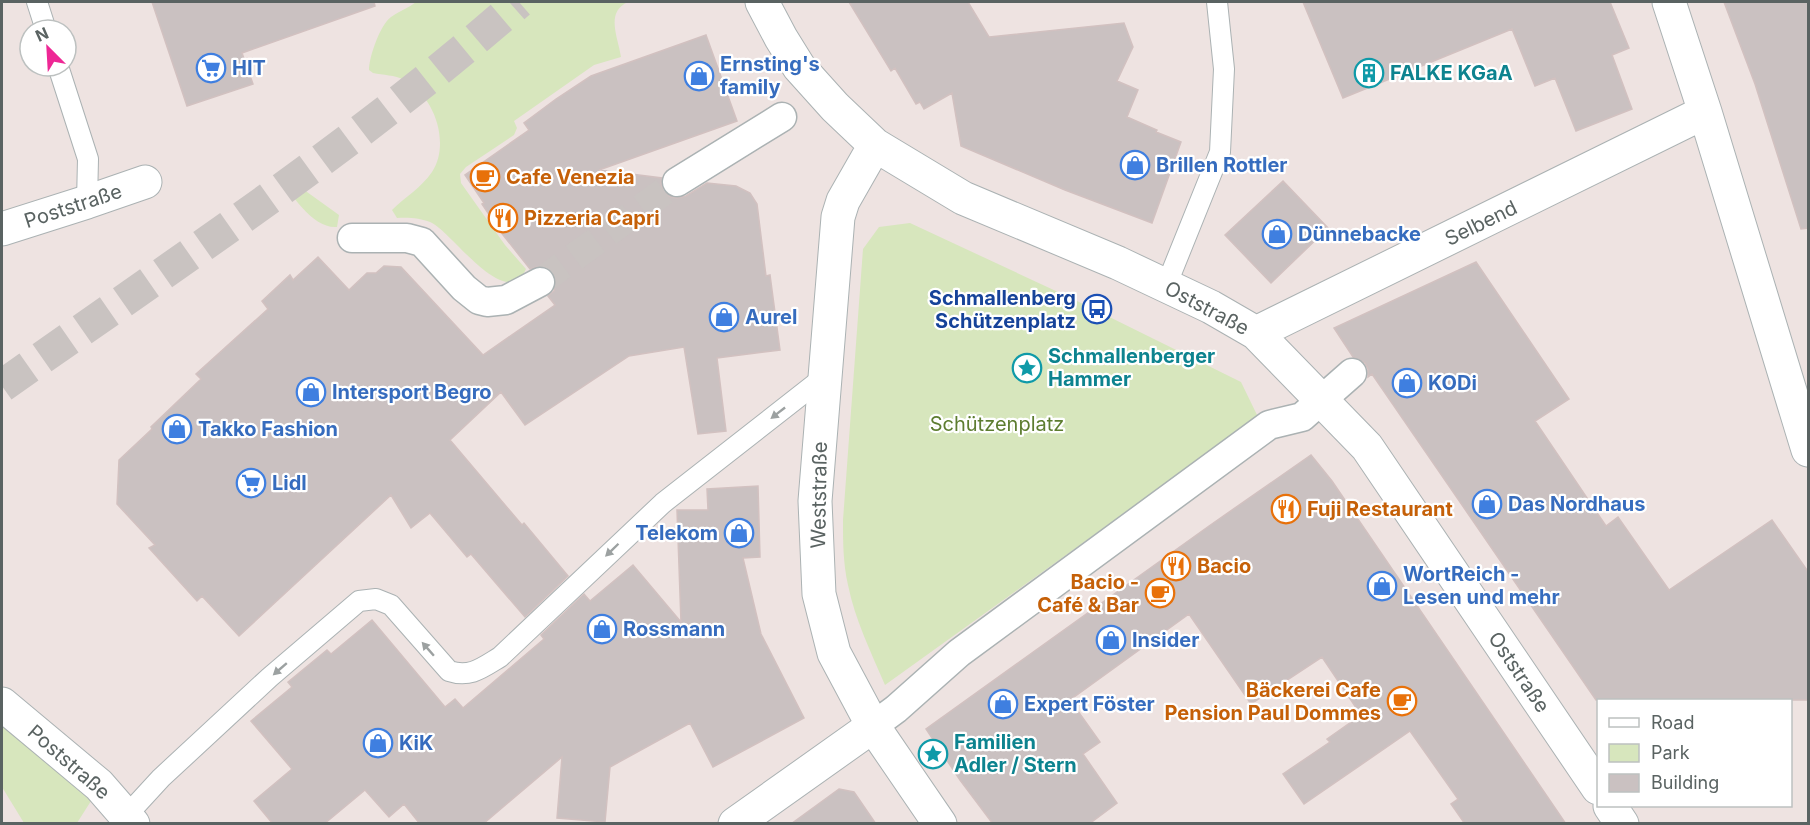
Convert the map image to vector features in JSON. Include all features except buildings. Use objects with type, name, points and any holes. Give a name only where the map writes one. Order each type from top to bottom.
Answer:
[{"type":"street","name":"Oststraße","points":[[762,2],[799,67],[835,107],[875,145],[963,198],[1118,263],[1211,307],[1256,333],[1366,447],[1597,785]]},
{"type":"street","points":[[1669,2],[1809,450]]},
{"type":"street","name":"Selbend","points":[[1256,333],[1705,112]]},
{"type":"street","points":[[677,182],[782,117]]},
{"type":"street","name":"Weststraße","points":[[875,145],[843,201],[838,217],[815,501],[819,594],[834,653],[873,726],[940,824]]},
{"type":"street","name":"Poststraße","points":[[2,229],[145,182]]},
{"type":"street","points":[[352,238],[407,238],[422,242],[464,288],[479,300],[487,302],[506,300],[540,282]]},
{"type":"street","points":[[735,824],[896,709],[959,653],[1269,425],[1302,417],[1352,373]]},
{"type":"street","name":"Poststraße","points":[[2,704],[99,785],[130,819]]},
{"type":"street","points":[[1611,807],[1622,824]]},
{"type":"lane","points":[[37,2],[42,18]]},
{"type":"lane","points":[[1166,286],[1220,152],[1224,69],[1217,2]]},
{"type":"lane","points":[[62,78],[88,159],[87,202]]},
{"type":"lane","points":[[130,819],[161,778],[270,677],[359,601],[369,598],[391,605],[449,671],[460,674],[476,672],[500,657],[663,503],[824,377]]},
{"type":"green space","points":[[416,2],[628,2],[621,6],[615,19],[621,57],[594,65],[514,121],[517,128],[514,135],[466,167],[460,174],[461,183],[505,245],[526,269],[517,280],[505,282],[492,276],[430,222],[397,218],[392,210],[428,178],[440,148],[439,134],[431,108],[415,87],[404,80],[369,70],[376,42],[387,21]]},
{"type":"green space","points":[[290,169],[307,192],[339,215],[337,227],[319,222],[296,200],[280,175]]},
{"type":"green space","name":"Schützenplatz","points":[[910,223],[1071,298],[1241,382],[1258,417],[885,685],[851,598],[844,560],[843,520],[863,249],[879,227]]},
{"type":"green space","points":[[2,725],[91,801],[77,823],[24,823],[2,787]]},
{"type":"tunnel","points":[[2,386],[331,153],[458,54],[519,2]]},
{"type":"tunnel","points":[[540,282],[677,182]]},
{"type":"place","name":"HIT","points":[[211,68]]},
{"type":"place","name":"FALKE KGaA","points":[[1369,73]]},
{"type":"place","name":"Ernsting's family","points":[[699,76]]},
{"type":"place","name":"Brillen Rottler","points":[[1135,165]]},
{"type":"place","name":"Cafe Venezia","points":[[485,177]]},
{"type":"place","name":"Pizzeria Capri","points":[[503,218]]},
{"type":"place","name":"Dünnebacke","points":[[1277,234]]},
{"type":"place","name":"Schmallenberg Schützenplatz","points":[[1097,309]]},
{"type":"place","name":"Aurel","points":[[724,317]]},
{"type":"place","name":"Schmallenberger Hammer","points":[[1027,368]]},
{"type":"place","name":"KODi","points":[[1407,383]]},
{"type":"place","name":"Intersport Begro","points":[[311,392]]},
{"type":"place","name":"Takko Fashion","points":[[177,429]]},
{"type":"place","name":"Lidl","points":[[251,483]]},
{"type":"place","name":"Das Nordhaus","points":[[1487,504]]},
{"type":"place","name":"Fuji Restaurant","points":[[1286,509]]},
{"type":"place","name":"Telekom","points":[[739,533]]},
{"type":"place","name":"Bacio","points":[[1176,566]]},
{"type":"place","name":"WortReich - Lesen und mehr","points":[[1382,586]]},
{"type":"place","name":"Bacio - Café & Bar","points":[[1160,593]]},
{"type":"place","name":"Rossmann","points":[[602,629]]},
{"type":"place","name":"Insider","points":[[1111,640]]},
{"type":"place","name":"Bäckerei Cafe Pension Paul Dommes","points":[[1402,701]]},
{"type":"place","name":"Expert Föster","points":[[1003,704]]},
{"type":"place","name":"KiK","points":[[378,743]]},
{"type":"place","name":"Familien Adler / Stern","points":[[933,754]]}]
